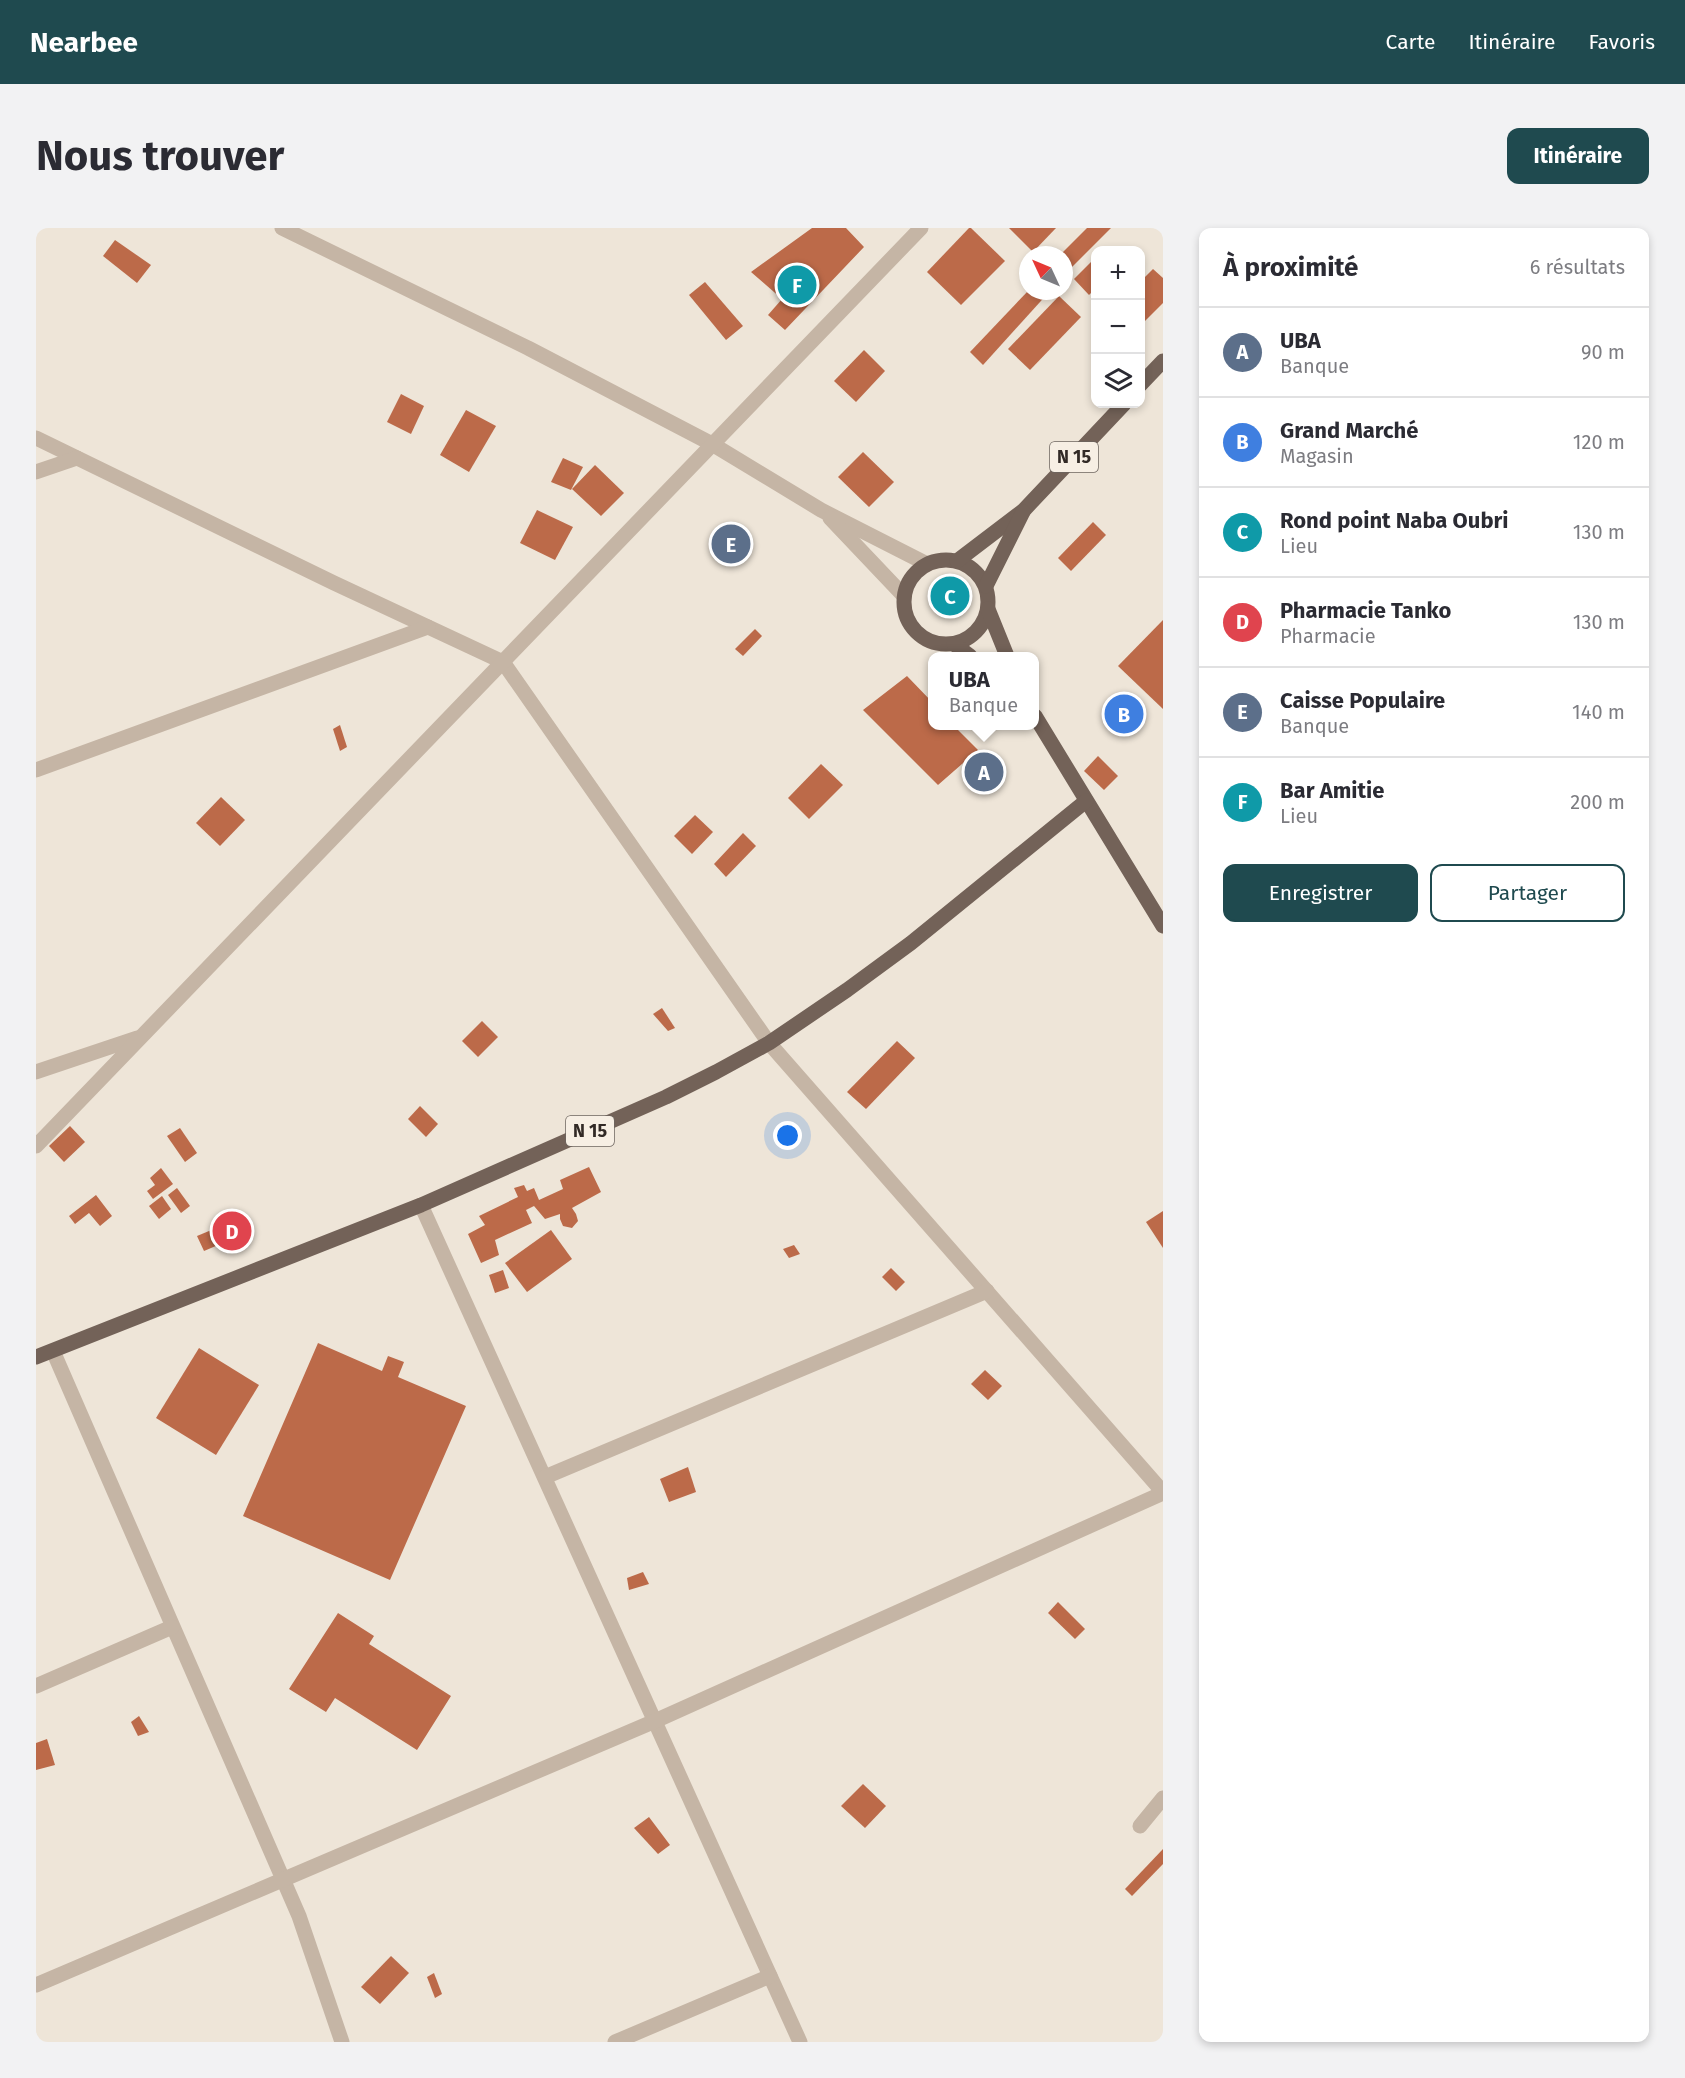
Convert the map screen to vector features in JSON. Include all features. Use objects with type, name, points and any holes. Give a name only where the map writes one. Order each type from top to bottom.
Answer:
[{"type":"main road","points":[[1145,380],[1163,361]]},
{"type":"main road","name":"N 15","points":[[957,561],[1024,510],[1120,408]]},
{"type":"main road","name":"N 15","points":[[986,586],[1024,510]]},
{"type":"main road","points":[[942,559],[957,561],[974,570],[986,586],[988,609],[982,625],[970,638],[954,644],[934,644],[917,633],[905,616],[904,596],[911,577],[927,564],[942,559]]},
{"type":"main road","points":[[988,609],[1005,652]]},
{"type":"main road","points":[[954,644],[964,652]]},
{"type":"main road","points":[[1039,723],[1163,926]]},
{"type":"main road","name":"N 15","points":[[36,1357],[421,1205],[666,1097],[769,1043],[911,943],[1086,801]]},
{"type":"street","points":[[282,228],[528,348],[712,444],[821,510],[927,564]]},
{"type":"street","points":[[36,1146],[503,662],[915,230]]},
{"type":"street","points":[[36,438],[503,662],[769,1043],[1163,1492],[655,1721],[36,1985]]},
{"type":"street","points":[[36,472],[77,458]]},
{"type":"street","points":[[821,510],[904,596]]},
{"type":"street","points":[[36,770],[428,627]]},
{"type":"street","points":[[36,1072],[140,1037]]},
{"type":"street","points":[[421,1205],[800,2042]]},
{"type":"street","points":[[545,1477],[987,1292]]},
{"type":"street","points":[[53,1352],[299,1916],[342,2042]]},
{"type":"street","points":[[36,1686],[172,1627]]},
{"type":"street","points":[[1140,1826],[1163,1798]]},
{"type":"street","points":[[615,2042],[770,1976]]},
{"type":"building","points":[[812,228],[846,228],[864,247],[785,330],[768,315],[782,299],[751,272]]},
{"type":"building","points":[[969,228],[1005,261],[961,305],[927,272]]},
{"type":"building","points":[[1009,228],[1056,228],[1039,246],[1027,246]]},
{"type":"building","points":[[1087,228],[1111,228],[1073,266],[1073,246],[1069,246]]},
{"type":"building","points":[[115,240],[151,265],[137,283],[103,256]]},
{"type":"building","points":[[1091,262],[1091,293],[1089,295],[1074,279]]},
{"type":"building","points":[[1153,269],[1163,278],[1163,303],[1145,321],[1145,300],[1145,277]]},
{"type":"building","points":[[705,282],[743,326],[726,340],[689,295]]},
{"type":"building","points":[[1019,300],[1042,300],[983,365],[970,352]]},
{"type":"building","points":[[1055,300],[1063,300],[1081,317],[1030,370],[1008,349]]},
{"type":"building","points":[[864,350],[885,371],[856,402],[834,381]]},
{"type":"building","points":[[401,394],[424,406],[411,434],[387,422]]},
{"type":"building","points":[[466,410],[496,426],[469,472],[440,455]]},
{"type":"building","points":[[863,452],[894,482],[869,507],[838,477]]},
{"type":"building","points":[[563,458],[583,467],[571,490],[551,482]]},
{"type":"building","points":[[595,465],[624,493],[601,516],[572,489]]},
{"type":"building","points":[[537,510],[573,527],[555,560],[520,543]]},
{"type":"building","points":[[1093,522],[1106,535],[1071,571],[1058,558]]},
{"type":"building","points":[[1163,620],[1163,709],[1118,666]]},
{"type":"building","points":[[755,629],[762,636],[743,656],[735,649]]},
{"type":"building","points":[[907,676],[928,698],[928,730],[958,730],[978,750],[938,785],[863,710]]},
{"type":"building","points":[[340,725],[347,747],[340,751],[333,729]]},
{"type":"building","points":[[1098,756],[1118,776],[1104,790],[1084,771]]},
{"type":"building","points":[[821,764],[843,785],[809,819],[788,798]]},
{"type":"building","points":[[221,797],[245,820],[220,846],[196,823]]},
{"type":"building","points":[[695,815],[713,832],[692,854],[674,836]]},
{"type":"building","points":[[743,833],[756,846],[726,877],[714,864]]},
{"type":"building","points":[[662,1008],[675,1028],[668,1031],[653,1014]]},
{"type":"building","points":[[482,1021],[498,1037],[478,1057],[462,1041]]},
{"type":"building","points":[[897,1041],[915,1058],[866,1109],[847,1092]]},
{"type":"building","points":[[420,1106],[438,1124],[426,1137],[408,1119]]},
{"type":"building","points":[[70,1126],[85,1142],[64,1162],[49,1146]]},
{"type":"building","points":[[180,1128],[197,1153],[185,1162],[167,1136]]},
{"type":"building","points":[[589,1167],[601,1192],[572,1208],[578,1221],[572,1228],[563,1226],[560,1214],[545,1219],[534,1206],[526,1210],[532,1223],[495,1240],[499,1255],[481,1263],[468,1234],[485,1225],[479,1216],[518,1197],[514,1188],[524,1185],[527,1191],[534,1188],[539,1200],[563,1189],[560,1180]]},
{"type":"building","points":[[161,1168],[173,1184],[153,1199],[147,1191],[155,1185],[150,1178]]},
{"type":"building","points":[[177,1188],[190,1206],[181,1213],[168,1195]]},
{"type":"building","points":[[96,1195],[112,1216],[100,1226],[89,1213],[75,1224],[69,1216]]},
{"type":"building","points":[[162,1196],[171,1209],[159,1219],[149,1206]]},
{"type":"building","points":[[1163,1211],[1163,1248],[1146,1222]]},
{"type":"building","points":[[245,1216],[251,1231],[204,1251],[197,1236]]},
{"type":"building","points":[[551,1230],[572,1259],[527,1292],[505,1263]]},
{"type":"building","points":[[794,1245],[800,1254],[789,1258],[783,1249]]},
{"type":"building","points":[[891,1268],[905,1282],[896,1291],[882,1277]]},
{"type":"building","points":[[503,1270],[509,1288],[495,1293],[489,1275]]},
{"type":"building","points":[[318,1343],[382,1371],[388,1356],[404,1362],[398,1377],[466,1406],[390,1580],[243,1516]]},
{"type":"building","points":[[199,1348],[259,1385],[216,1455],[156,1418]]},
{"type":"building","points":[[985,1370],[1002,1386],[988,1400],[971,1384]]},
{"type":"building","points":[[688,1467],[696,1492],[669,1502],[660,1479]]},
{"type":"building","points":[[643,1572],[649,1584],[629,1590],[627,1578]]},
{"type":"building","points":[[1058,1602],[1085,1629],[1075,1639],[1048,1613]]},
{"type":"building","points":[[338,1613],[374,1636],[369,1644],[451,1696],[417,1750],[335,1698],[326,1712],[289,1689]]},
{"type":"building","points":[[139,1716],[149,1732],[138,1736],[131,1722]]},
{"type":"building","points":[[47,1739],[55,1765],[36,1770],[36,1743]]},
{"type":"building","points":[[863,1784],[886,1806],[865,1828],[841,1806]]},
{"type":"building","points":[[649,1817],[670,1845],[658,1854],[634,1828]]},
{"type":"building","points":[[1163,1849],[1163,1864],[1132,1896],[1125,1889]]},
{"type":"building","points":[[391,1956],[409,1973],[380,2004],[361,1987]]},
{"type":"building","points":[[434,1973],[442,1994],[435,1998],[427,1977]]},
{"type":"place","name":"Bar Amitie","points":[[797,285]]},
{"type":"place","name":"Caisse Populaire","points":[[731,544]]},
{"type":"place","name":"Rond point Naba Oubri","points":[[950,596]]},
{"type":"place","name":"Grand Marché","points":[[1124,714]]},
{"type":"place","name":"UBA","points":[[984,772]]},
{"type":"place","name":"Pharmacie Tanko","points":[[232,1231]]}]
